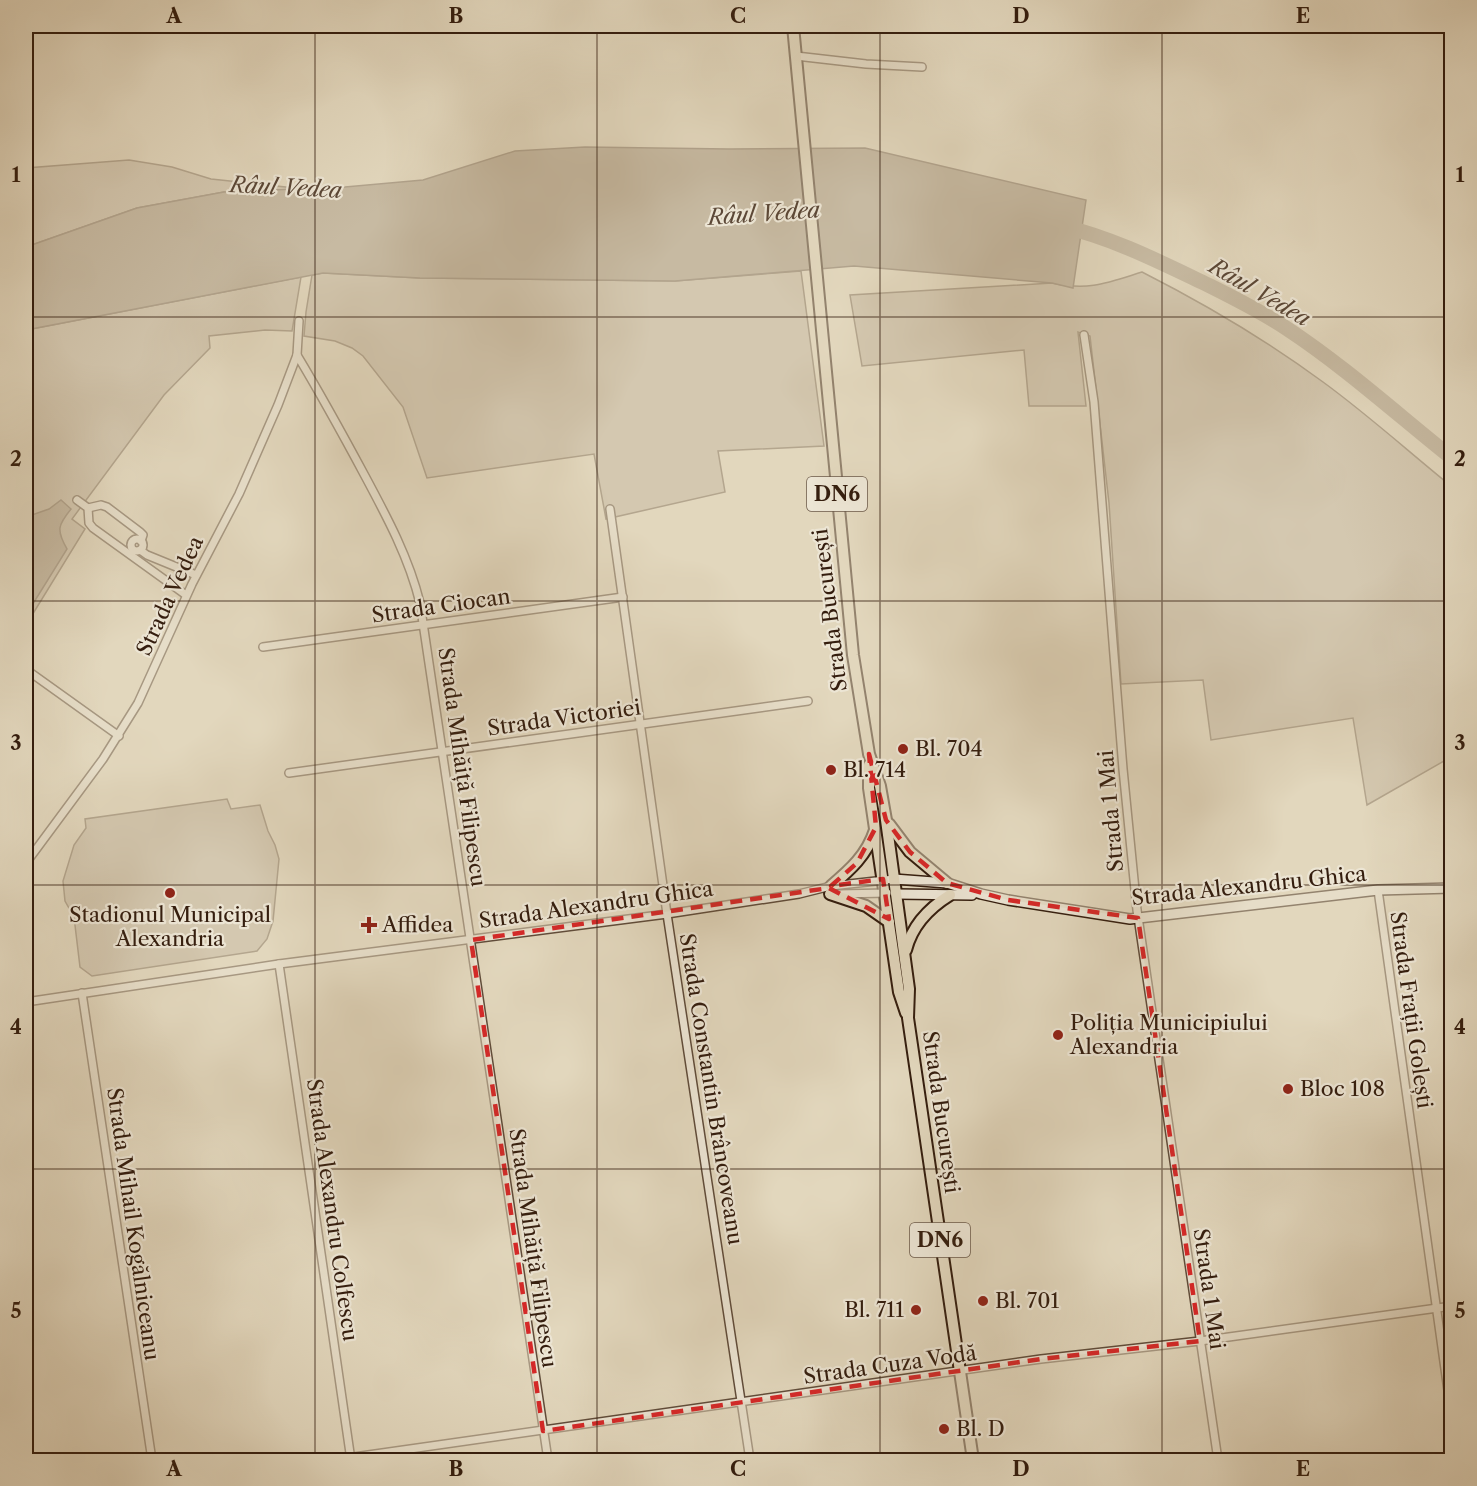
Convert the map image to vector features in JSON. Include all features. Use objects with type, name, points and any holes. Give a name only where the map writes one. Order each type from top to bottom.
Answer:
[{"type":"main road","name":"DN6","points":[[793,26],[796,56]]},
{"type":"main road","name":"Strada București","points":[[796,56],[853,655],[869,754],[869,788],[889,879]]},
{"type":"main road","name":"Strada București","points":[[869,754],[880,786],[886,820],[890,893],[889,922],[898,992],[908,1018]]},
{"type":"main road","points":[[886,820],[910,852],[947,883]]},
{"type":"main road","points":[[876,827],[869,845],[857,863],[830,890],[874,911],[889,922]]},
{"type":"main road","name":"Strada București","points":[[890,893],[905,956],[909,989],[908,1018],[973,1461]]},
{"type":"main road","points":[[905,956],[911,935],[917,926],[934,906],[950,896]]},
{"type":"street","points":[[796,56],[866,64],[922,67]]},
{"type":"street","name":"Strada Vedea","points":[[26,863],[119,736],[138,703],[186,595],[248,475],[297,355],[299,321]]},
{"type":"street","name":"Strada 1 Mai","points":[[1084,335],[1095,414],[1123,769],[1138,918],[1218,1461]]},
{"type":"street","name":"Strada Mihăiță Filipescu","points":[[297,355],[331,413],[398,539],[416,585],[424,625],[548,1461]]},
{"type":"street","points":[[76,500],[88,508],[100,505],[107,507],[140,532],[143,535],[142,545],[134,552]]},
{"type":"street","points":[[88,508],[89,523],[134,552],[186,595]]},
{"type":"street","name":"Strada Constantin Brâncoveanu","points":[[610,509],[667,914],[750,1461]]},
{"type":"street","points":[[134,552],[196,575]]},
{"type":"street","name":"Strada Ciocan","points":[[263,647],[623,597]]},
{"type":"street","points":[[31,673],[119,736]]},
{"type":"street","name":"Strada Victoriei","points":[[289,773],[808,701]]},
{"type":"street","name":"Strada Alexandru Ghica","points":[[830,890],[889,879],[947,883],[981,894],[1048,907],[1138,918],[1378,890],[1452,888]]},
{"type":"street","name":"Strada Frații Golești","points":[[1378,890],[1452,1419]]},
{"type":"street","name":"Strada Alexandru Ghica","points":[[26,1002],[279,964],[667,914],[814,891],[950,896],[981,894]]},
{"type":"street","name":"Strada Alexandru Colfescu","points":[[279,964],[351,1459]]},
{"type":"street","name":"Strada Mihail Kogălniceanu","points":[[82,993],[152,1461]]},
{"type":"street","name":"Strada Cuza Vodă","points":[[333,1461],[1058,1357],[1200,1341],[1452,1306]]},
{"type":"highlighted area","points":[[869,754],[886,820],[910,852],[947,883],[1008,900],[1138,918],[1200,1341],[1041,1359],[543,1431],[471,940],[829,888],[889,919],[883,879],[831,886],[857,863],[876,827]]},
{"type":"shaded area","points":[[129,160],[172,167],[211,179],[304,189],[224,192],[137,208],[26,247],[26,168]]},
{"type":"shaded area","points":[[801,271],[824,446],[718,451],[725,492],[606,519],[594,454],[427,478],[403,407],[363,356],[352,348],[335,341],[304,336],[312,275],[323,273],[420,278],[675,281]]},
{"type":"shaded area","points":[[1142,272],[1235,323],[1280,352],[1356,407],[1451,486],[1451,757],[1367,805],[1353,718],[1211,740],[1203,680],[1121,684],[1109,503],[1090,336],[1078,332],[1086,406],[1029,406],[1024,350],[862,366],[850,295],[1052,283],[1088,286]]},
{"type":"shaded area","points":[[301,277],[292,331],[265,330],[209,336],[210,348],[164,395],[72,519],[85,529],[26,625],[26,330]]},
{"type":"shaded area","name":"Stadionul Municipal Alexandria","points":[[227,799],[231,809],[260,805],[279,859],[273,921],[267,939],[257,951],[92,976],[80,967],[74,917],[65,901],[63,881],[74,845],[86,828],[85,819]]},
{"type":"water","points":[[585,147],[865,148],[1086,200],[1073,288],[1052,283],[854,266],[675,281],[420,278],[323,273],[26,330],[26,247],[137,208],[224,192],[345,187],[423,180],[515,151]]},
{"type":"water","points":[[61,500],[71,509],[63,519],[60,528],[61,537],[67,549],[26,615],[26,517],[49,509]]},
{"type":"waterway","name":"Râul Vedea","points":[[1062,226],[1116,243],[1151,258],[1265,315],[1329,358],[1452,458]]},
{"type":"place","name":"Bl. 704","points":[[903,749]]},
{"type":"place","name":"Bl. 714","points":[[831,770]]},
{"type":"place","name":"Stadionul Municipal Alexandria","points":[[170,893]]},
{"type":"place","name":"Affidea","points":[[369,925]]},
{"type":"place","name":"Poliția Municipiului Alexandria","points":[[1058,1035]]},
{"type":"place","name":"Bloc 108","points":[[1288,1089]]},
{"type":"place","name":"Bl. 701","points":[[983,1301]]},
{"type":"place","name":"Bl. 711","points":[[916,1310]]},
{"type":"place","name":"Bl. D","points":[[944,1429]]}]
